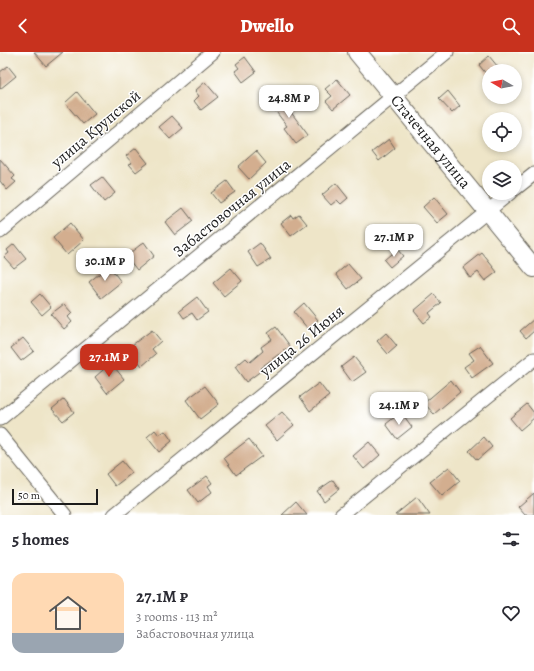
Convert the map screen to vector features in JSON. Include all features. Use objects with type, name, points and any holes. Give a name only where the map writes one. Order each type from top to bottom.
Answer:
[{"type":"street","name":"улица Крупской","points":[[0,232],[213,52]]},
{"type":"street","name":"Стачечная улица","points":[[357,52],[393,98],[534,268]]},
{"type":"street","name":"Забастовочная улица","points":[[0,419],[393,98],[447,52]]},
{"type":"street","points":[[522,183],[534,174]]},
{"type":"street","name":"улица 26 Июня","points":[[114,515],[502,200]]},
{"type":"street","points":[[341,515],[534,359]]},
{"type":"street","points":[[0,435],[64,515]]},
{"type":"building","points":[[34,52],[63,52],[46,66]]},
{"type":"building","points":[[489,56],[496,64],[482,64],[482,69],[479,65]]},
{"type":"building","points":[[245,57],[256,72],[243,82],[235,71],[239,68],[236,64]]},
{"type":"building","points":[[8,66],[16,76],[0,89],[0,72]]},
{"type":"building","points":[[337,79],[350,95],[333,109],[326,101],[332,96],[325,89]]},
{"type":"building","points":[[205,82],[218,97],[201,110],[194,101],[199,96],[195,91]]},
{"type":"building","points":[[448,91],[460,106],[452,113],[439,99]]},
{"type":"building","points":[[77,92],[95,114],[83,124],[65,103]]},
{"type":"building","points":[[282,94],[290,104],[287,107],[308,135],[296,144],[284,128],[287,126],[270,104]]},
{"type":"building","points":[[172,116],[183,128],[170,139],[159,127]]},
{"type":"building","points":[[389,139],[395,148],[379,161],[372,152]]},
{"type":"building","points":[[136,148],[148,163],[136,172],[129,164],[132,163],[126,156]]},
{"type":"building","points":[[256,151],[266,163],[249,179],[238,167]]},
{"type":"building","points":[[0,159],[15,176],[12,179],[16,182],[7,190],[0,181]]},
{"type":"building","points":[[102,177],[115,193],[104,202],[91,185]]},
{"type":"building","points":[[227,181],[235,192],[219,203],[211,193]]},
{"type":"building","points":[[336,183],[348,198],[341,204],[337,200],[331,205],[322,195]]},
{"type":"building","points":[[434,197],[448,214],[437,223],[423,207]]},
{"type":"building","points":[[183,208],[193,221],[175,235],[165,222]]},
{"type":"building","points":[[299,214],[307,224],[291,236],[281,223],[291,215],[293,218]]},
{"type":"building","points":[[70,223],[84,240],[67,255],[53,238]]},
{"type":"building","points":[[144,242],[154,256],[137,270],[126,256]]},
{"type":"building","points":[[260,243],[271,259],[258,267],[248,252]]},
{"type":"building","points":[[14,244],[26,259],[14,268],[4,257],[9,253],[7,250]]},
{"type":"building","points":[[397,249],[403,256],[390,267],[384,260]]},
{"type":"building","points":[[482,253],[497,272],[485,281],[478,272],[470,278],[463,268]]},
{"type":"building","points":[[348,264],[361,279],[348,289],[336,274]]},
{"type":"building","points":[[109,266],[121,282],[101,298],[89,282]]},
{"type":"building","points":[[231,268],[242,281],[224,296],[213,283]]},
{"type":"building","points":[[40,294],[51,307],[42,315],[31,302]]},
{"type":"building","points":[[434,294],[441,303],[429,313],[432,317],[424,323],[414,311]]},
{"type":"building","points":[[197,297],[208,312],[197,320],[192,313],[184,318],[179,311]]},
{"type":"building","points":[[304,303],[318,320],[308,329],[294,312]]},
{"type":"building","points":[[64,304],[72,313],[68,317],[72,322],[64,329],[51,314]]},
{"type":"building","points":[[534,319],[534,331],[526,338],[520,331]]},
{"type":"building","points":[[276,327],[290,346],[260,368],[262,370],[246,382],[235,367],[246,358],[250,362],[263,351],[261,347],[272,339],[268,333]]},
{"type":"building","points":[[152,330],[161,341],[152,349],[156,354],[142,366],[128,348]]},
{"type":"building","points":[[386,333],[397,346],[388,354],[377,341]]},
{"type":"building","points":[[23,338],[34,351],[21,361],[11,348]]},
{"type":"building","points":[[480,346],[493,363],[472,378],[464,367],[474,360],[469,353]]},
{"type":"building","points":[[354,357],[366,372],[352,382],[341,367]]},
{"type":"building","points":[[111,363],[124,379],[107,393],[95,377]]},
{"type":"building","points":[[451,380],[460,392],[434,414],[424,403]]},
{"type":"building","points":[[319,383],[329,396],[310,411],[300,397]]},
{"type":"building","points":[[205,386],[219,404],[200,419],[186,400]]},
{"type":"building","points":[[64,399],[74,412],[63,421],[52,409]]},
{"type":"building","points":[[527,404],[534,413],[534,418],[520,430],[510,418]]},
{"type":"building","points":[[282,412],[294,425],[277,440],[265,426]]},
{"type":"building","points":[[401,412],[412,427],[397,439],[386,424]]},
{"type":"building","points":[[155,430],[159,435],[165,431],[172,441],[159,452],[147,437]]},
{"type":"building","points":[[484,437],[492,447],[477,460],[469,451]]},
{"type":"building","points":[[249,439],[262,456],[236,475],[224,458]]},
{"type":"building","points":[[369,442],[380,455],[364,469],[353,456]]},
{"type":"building","points":[[122,461],[132,473],[115,486],[106,474]]},
{"type":"building","points":[[449,467],[460,481],[442,496],[430,482]]},
{"type":"building","points":[[207,476],[212,483],[208,486],[212,492],[198,503],[188,490]]},
{"type":"building","points":[[333,480],[339,489],[324,501],[317,491]]},
{"type":"building","points":[[534,493],[534,515],[525,515],[518,507]]},
{"type":"building","points":[[417,497],[430,515],[395,515]]},
{"type":"building","points":[[296,502],[307,515],[282,515]]}]
